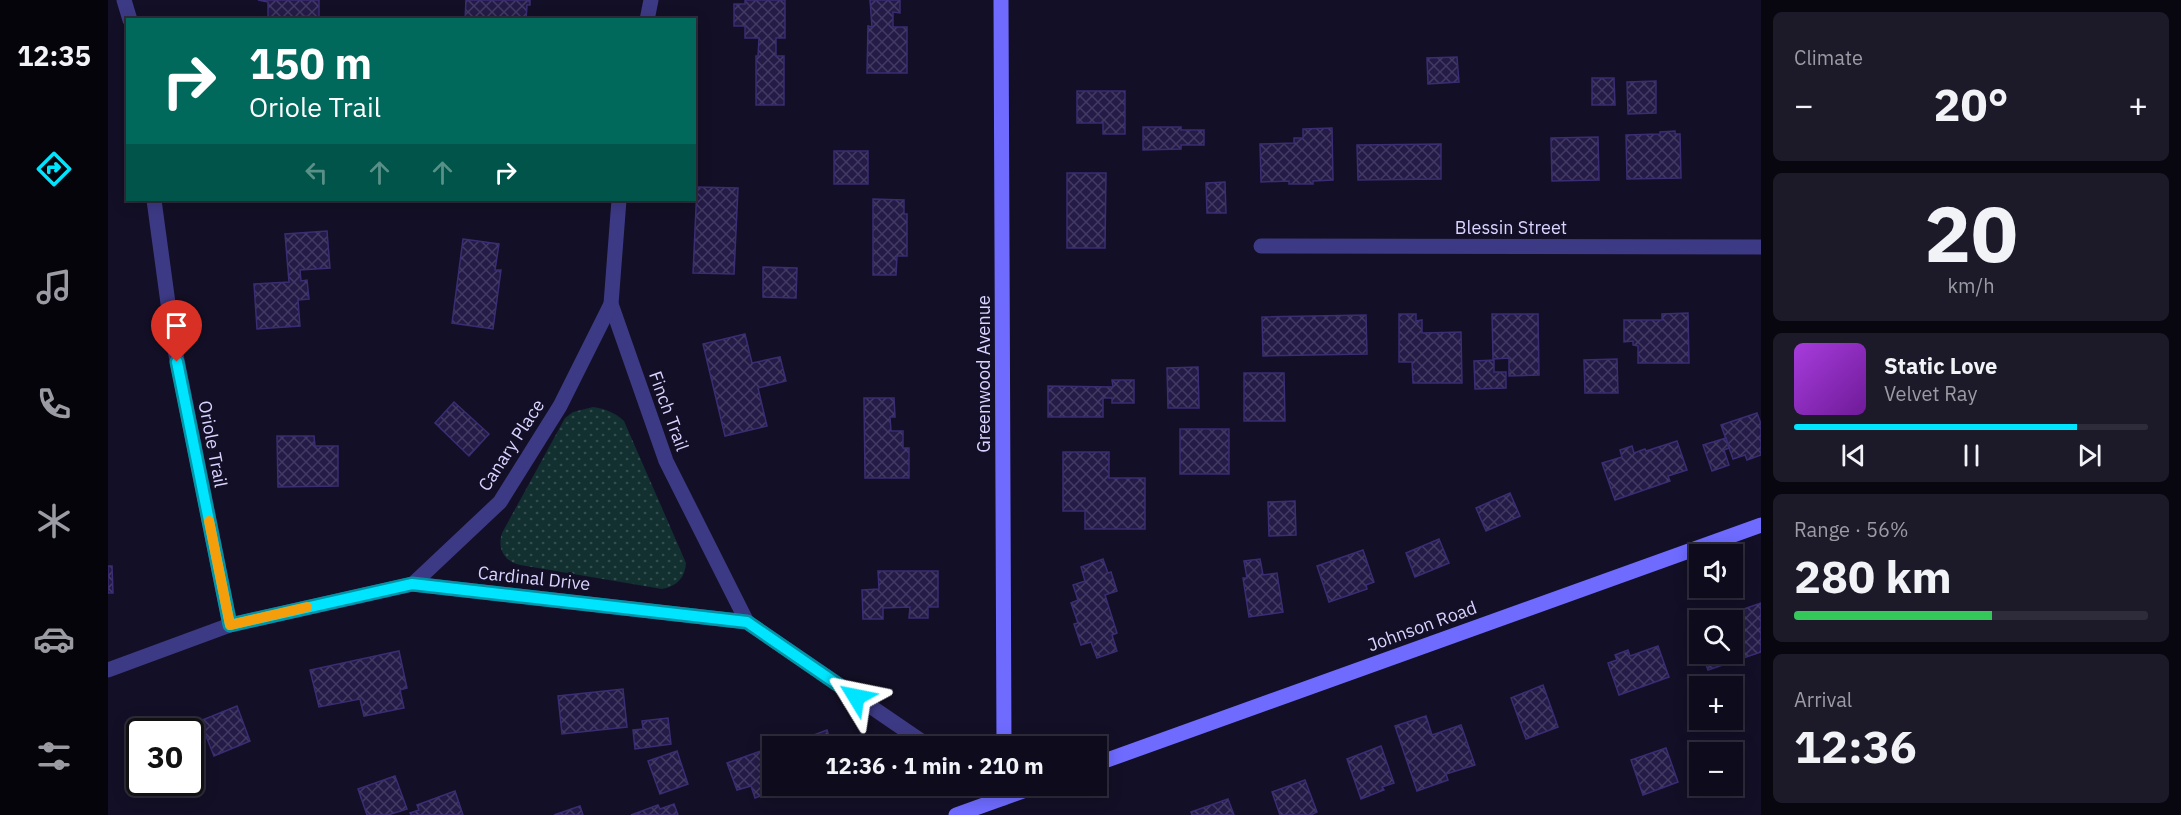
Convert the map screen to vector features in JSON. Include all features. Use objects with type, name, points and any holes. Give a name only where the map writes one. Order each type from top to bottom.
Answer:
[{"type":"main road","name":"Greenwood Avenue","points":[[1000,0],[1004,736]]},
{"type":"main road","name":"Johnson Road","points":[[1107,760],[1761,525]]},
{"type":"main road","points":[[956,815],[996,796]]},
{"type":"street","points":[[647,18],[651,0]]},
{"type":"street","name":"Oriole Trail","points":[[154,201],[173,340],[230,625]]},
{"type":"street","name":"Finch Trail","points":[[619,201],[611,304],[666,461],[747,622]]},
{"type":"street","name":"Blessin Street","points":[[1261,246],[1761,247]]},
{"type":"street","name":"Canary Place","points":[[412,584],[500,502],[560,406],[611,304]]},
{"type":"street","name":"Cardinal Drive","points":[[108,670],[230,625],[412,584],[747,622],[914,736]]},
{"type":"green space","points":[[593,407],[610,411],[624,421],[686,563],[682,577],[672,586],[662,589],[520,565],[510,561],[503,554],[500,544],[502,533],[565,418],[573,412]]},
{"type":"building","points":[[258,0],[319,0],[319,17],[268,18],[268,2]]},
{"type":"building","points":[[466,0],[530,0],[530,5],[527,5],[526,18],[465,18]]},
{"type":"building","points":[[745,0],[785,0],[785,38],[776,38],[776,56],[784,56],[784,105],[756,105],[756,56],[758,56],[759,38],[745,38],[745,26],[734,26],[734,4],[745,4]]},
{"type":"building","points":[[870,0],[900,0],[900,13],[893,12],[893,27],[907,27],[907,73],[867,73],[868,26],[872,27]]},
{"type":"building","points":[[1457,57],[1459,82],[1428,84],[1427,58]]},
{"type":"building","points":[[1592,78],[1614,78],[1615,105],[1592,105]]},
{"type":"building","points":[[1656,81],[1656,113],[1628,114],[1627,82]]},
{"type":"building","points":[[1077,91],[1125,91],[1125,134],[1103,134],[1103,123],[1077,123]]},
{"type":"building","points":[[1143,127],[1181,127],[1181,130],[1204,130],[1204,145],[1181,145],[1181,149],[1143,150]]},
{"type":"building","points":[[1332,128],[1333,180],[1313,181],[1313,184],[1289,184],[1289,181],[1261,182],[1260,144],[1294,143],[1294,138],[1303,138],[1303,129]]},
{"type":"building","points":[[1675,131],[1675,134],[1680,134],[1681,178],[1627,179],[1626,135]]},
{"type":"building","points":[[1598,137],[1599,180],[1552,181],[1551,138]]},
{"type":"building","points":[[1441,144],[1441,179],[1358,180],[1357,145]]},
{"type":"building","points":[[834,151],[868,151],[868,184],[834,184]]},
{"type":"building","points":[[1067,173],[1106,173],[1105,248],[1067,248]]},
{"type":"building","points":[[1225,182],[1226,213],[1207,213],[1206,183]]},
{"type":"building","points":[[697,187],[738,188],[734,274],[693,273]]},
{"type":"building","points":[[873,199],[904,200],[904,214],[907,214],[907,256],[897,256],[896,275],[873,275]]},
{"type":"building","points":[[327,231],[330,268],[300,270],[301,281],[307,280],[309,299],[298,300],[300,326],[257,329],[254,284],[289,282],[285,234]]},
{"type":"building","points":[[463,239],[499,244],[495,270],[501,270],[493,329],[452,323]]},
{"type":"building","points":[[763,267],[797,268],[796,298],[763,297]]},
{"type":"building","points":[[1688,313],[1689,363],[1638,363],[1638,346],[1633,345],[1633,341],[1624,342],[1624,320],[1662,320],[1662,314]]},
{"type":"building","points":[[1399,314],[1416,314],[1416,321],[1422,320],[1422,333],[1461,332],[1462,383],[1413,383],[1412,362],[1399,362]]},
{"type":"building","points":[[1492,314],[1538,314],[1539,375],[1509,376],[1509,358],[1493,359]]},
{"type":"building","points":[[1366,315],[1367,354],[1263,356],[1262,317]]},
{"type":"building","points":[[745,334],[752,363],[780,357],[786,381],[758,388],[767,426],[725,436],[703,344]]},
{"type":"building","points":[[1617,359],[1618,393],[1585,393],[1584,360]]},
{"type":"building","points":[[1494,360],[1494,372],[1506,372],[1506,388],[1475,389],[1474,361]]},
{"type":"building","points":[[1198,367],[1199,408],[1168,408],[1167,368]]},
{"type":"building","points":[[1244,373],[1284,373],[1285,421],[1244,421]]},
{"type":"building","points":[[1112,380],[1134,380],[1134,403],[1112,403],[1112,398],[1103,398],[1103,417],[1048,417],[1048,386],[1113,387]]},
{"type":"building","points":[[864,398],[894,398],[895,417],[890,417],[891,431],[903,431],[903,448],[909,448],[909,478],[865,478]]},
{"type":"building","points":[[454,402],[489,434],[469,456],[435,423]]},
{"type":"building","points":[[1757,413],[1761,424],[1761,455],[1747,460],[1745,455],[1733,459],[1721,425]]},
{"type":"building","points":[[1180,429],[1229,429],[1229,474],[1180,474]]},
{"type":"building","points":[[277,436],[314,436],[315,446],[338,446],[338,486],[278,487]]},
{"type":"building","points":[[1726,438],[1729,448],[1724,450],[1729,465],[1712,471],[1703,445]]},
{"type":"building","points":[[1677,441],[1687,470],[1668,476],[1670,481],[1615,500],[1602,463],[1622,457],[1620,450],[1632,446],[1634,453]]},
{"type":"building","points":[[1063,452],[1109,452],[1109,478],[1145,478],[1145,529],[1085,529],[1085,511],[1063,511]]},
{"type":"building","points":[[1510,493],[1520,516],[1486,531],[1476,508]]},
{"type":"building","points":[[1295,501],[1296,535],[1269,536],[1268,502]]},
{"type":"building","points":[[1439,539],[1449,563],[1415,577],[1406,553]]},
{"type":"building","points":[[1363,550],[1374,582],[1366,585],[1367,589],[1329,602],[1317,566]]},
{"type":"building","points":[[1103,559],[1108,573],[1111,572],[1117,591],[1105,595],[1117,633],[1112,635],[1117,651],[1097,658],[1091,642],[1081,645],[1074,624],[1078,623],[1071,603],[1078,600],[1073,585],[1085,581],[1081,567]]},
{"type":"building","points":[[1260,559],[1263,575],[1277,573],[1283,612],[1249,617],[1243,578],[1247,578],[1244,561]]},
{"type":"building","points":[[108,566],[112,566],[113,593],[108,593]]},
{"type":"building","points":[[878,571],[938,571],[938,607],[928,607],[928,618],[909,618],[910,607],[883,608],[883,619],[863,619],[862,590],[879,589]]},
{"type":"building","points":[[1761,603],[1761,652],[1743,658],[1743,610],[1741,610]]},
{"type":"building","points":[[1658,646],[1669,677],[1619,695],[1608,663],[1617,660],[1615,655],[1628,650],[1630,656]]},
{"type":"building","points":[[399,651],[407,688],[400,690],[404,708],[364,716],[360,699],[319,707],[310,670]]},
{"type":"building","points":[[1706,664],[1726,664],[1708,670]]},
{"type":"building","points":[[1543,685],[1558,727],[1526,739],[1511,698]]},
{"type":"building","points":[[623,689],[627,727],[562,734],[558,696]]},
{"type":"building","points":[[237,706],[250,741],[214,756],[204,731],[204,719]]},
{"type":"building","points":[[1426,716],[1432,735],[1461,725],[1475,765],[1446,774],[1448,780],[1417,791],[1395,726]]},
{"type":"building","points":[[668,718],[671,744],[635,749],[633,730],[643,729],[642,721]]},
{"type":"building","points":[[827,730],[829,736],[811,736]]},
{"type":"building","points":[[1381,746],[1394,783],[1382,787],[1384,790],[1361,799],[1347,759]]},
{"type":"building","points":[[1666,748],[1678,782],[1643,795],[1631,760]]},
{"type":"building","points":[[677,751],[688,784],[660,794],[648,761]]},
{"type":"building","points":[[762,751],[762,796],[755,798],[751,786],[737,790],[727,763]]},
{"type":"building","points":[[395,776],[407,809],[388,815],[367,815],[358,789]]},
{"type":"building","points":[[1305,780],[1317,812],[1311,815],[1280,815],[1272,792]]},
{"type":"building","points":[[455,791],[463,815],[411,815],[410,813],[419,810],[417,805]]},
{"type":"building","points":[[1228,799],[1234,815],[1192,815],[1191,812]]},
{"type":"building","points":[[674,804],[678,815],[631,815],[658,805],[660,809]]},
{"type":"building","points":[[580,806],[583,815],[554,815]]},
{"type":"slow traffic","points":[[209,521],[230,625],[307,607]]},
{"type":"route","points":[[177,362],[230,625],[412,584],[747,622],[856,697]]}]
